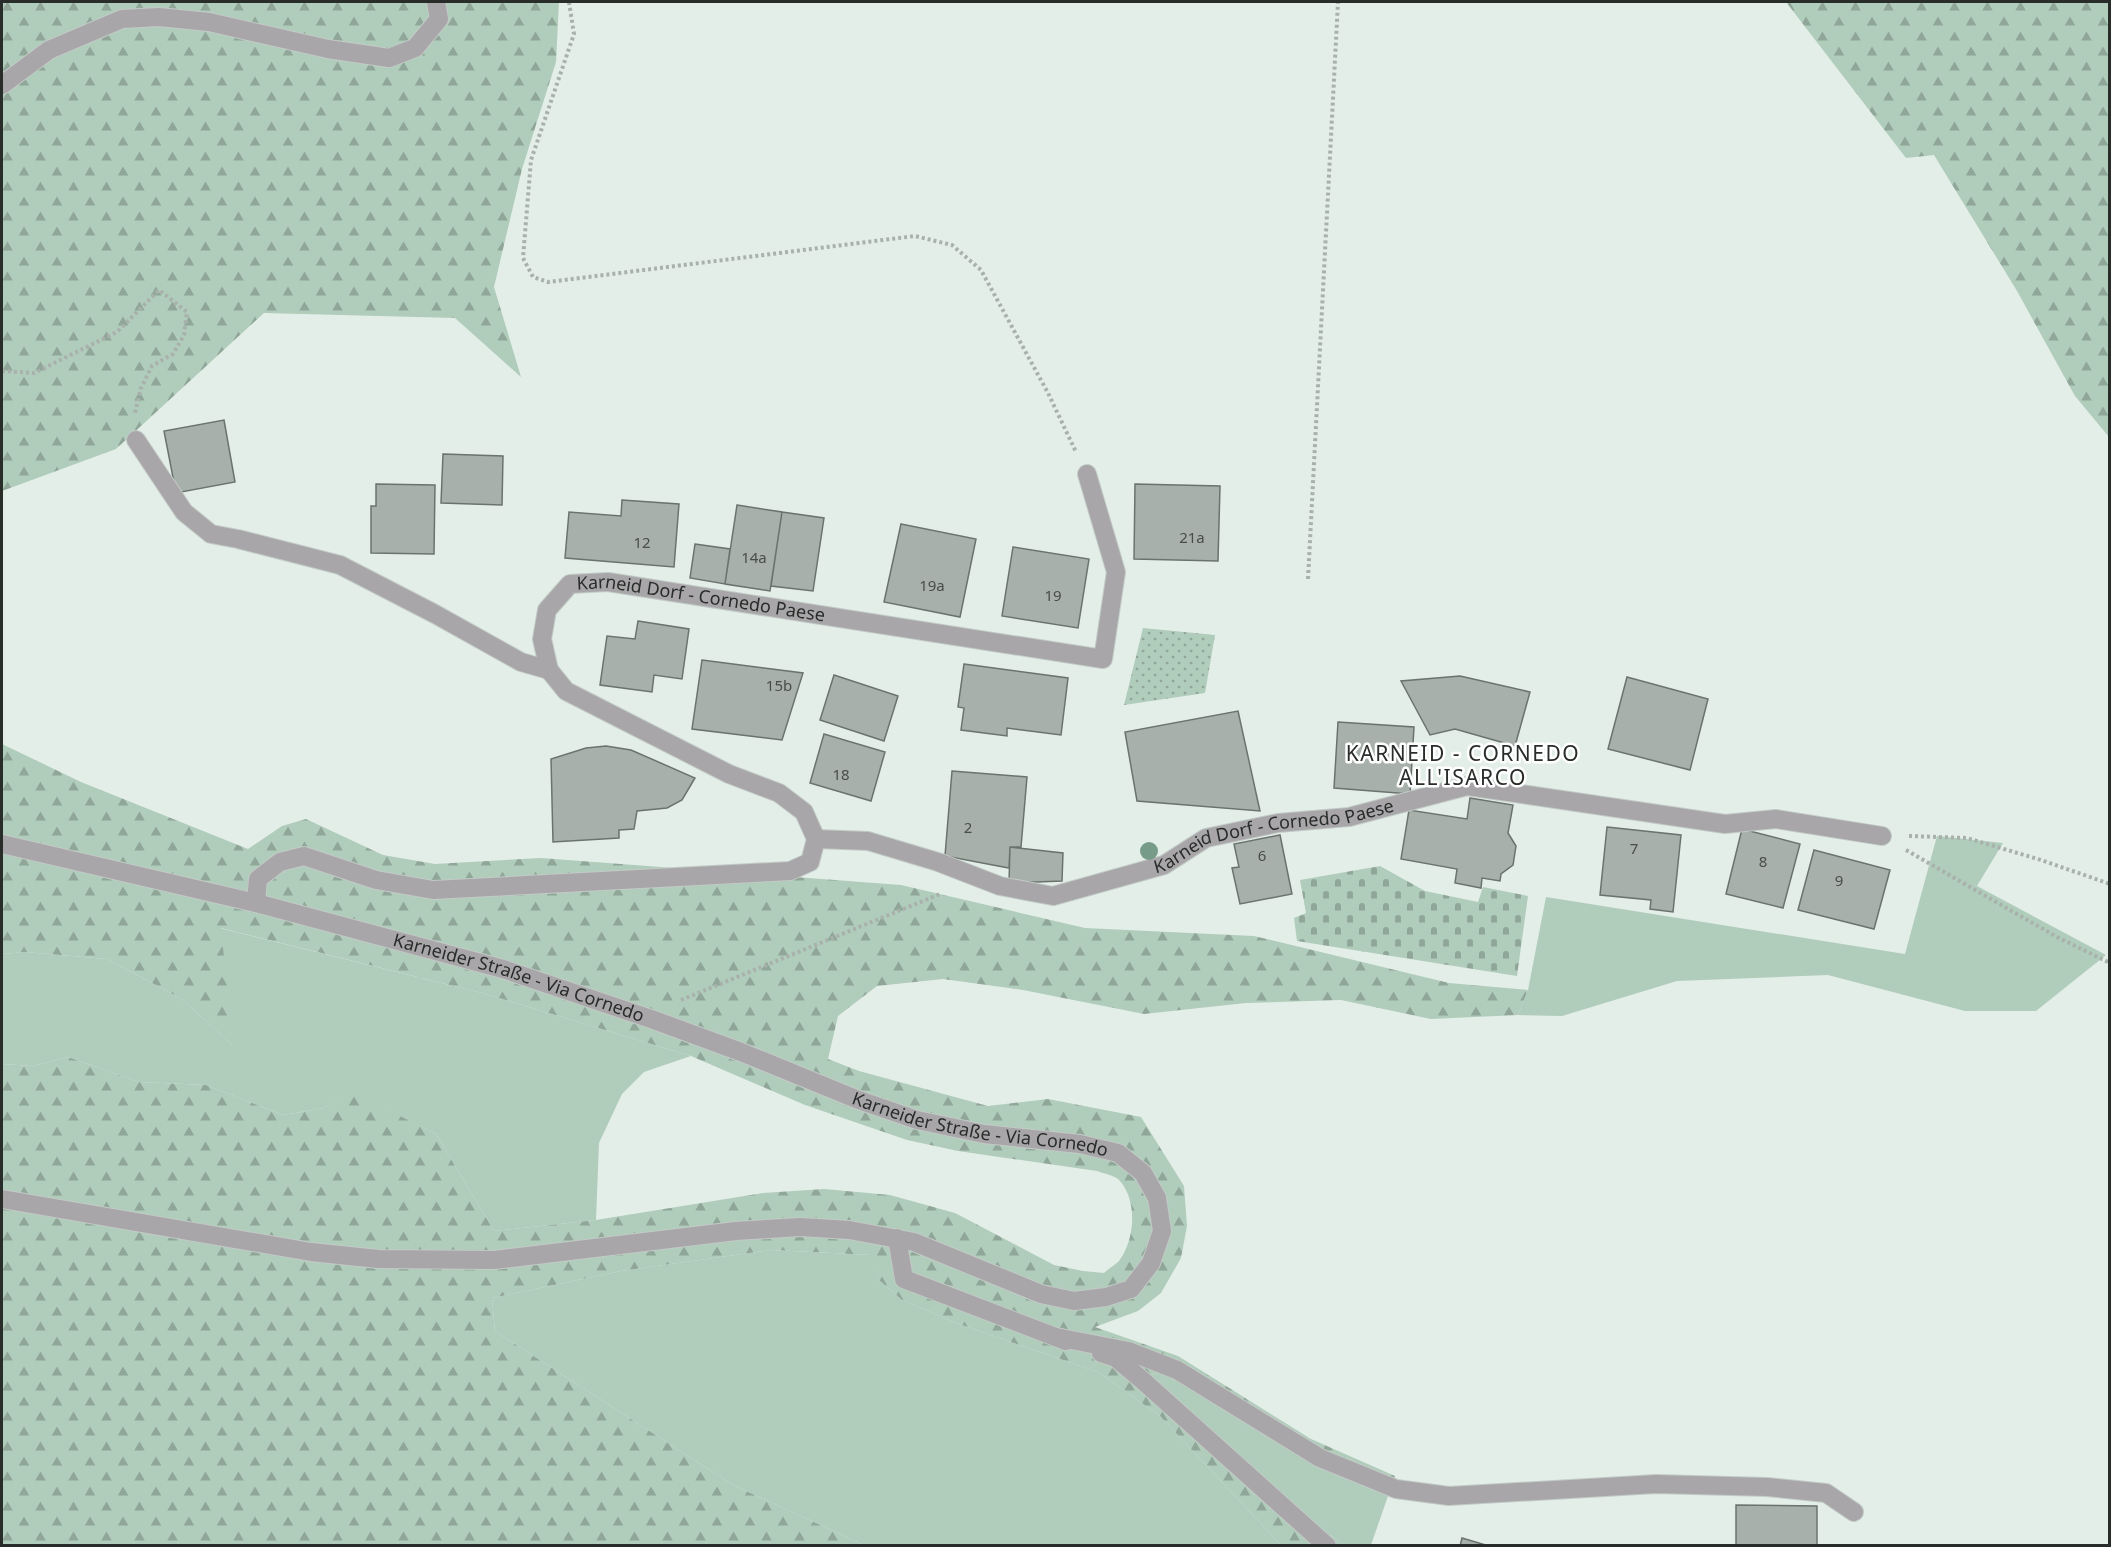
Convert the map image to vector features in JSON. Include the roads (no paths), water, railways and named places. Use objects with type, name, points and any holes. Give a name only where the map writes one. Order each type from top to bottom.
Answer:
[{"type":"street","points":[[2,85],[49,50],[122,19],[159,17],[209,22],[328,49],[389,58],[415,48],[438,20],[436,2]]},
{"type":"street","points":[[136,440],[184,512],[211,534],[238,538],[340,565],[521,662],[549,670]]},
{"type":"street","name":"Karneid Dorf - Cornedo Paese","points":[[1087,474],[1116,572],[1103,659],[608,582],[570,584],[547,610],[542,639],[549,670],[566,691],[729,774],[779,793],[804,812],[816,839],[868,841],[938,862],[1000,886],[1053,896],[1164,865],[1206,838],[1278,823],[1349,817],[1467,786],[1725,824],[1776,819],[1882,836]]},
{"type":"street","points":[[256,903],[258,879],[280,862],[304,856],[376,880],[433,890],[790,871],[810,862],[816,839]]},
{"type":"street","name":"Karneider Straße - Via Cornedo","points":[[2,844],[256,903],[503,969],[654,1020],[741,1052],[856,1099],[916,1119],[984,1134],[1080,1144],[1118,1153],[1143,1173],[1157,1198],[1162,1231],[1151,1263],[1131,1288],[1106,1297],[1074,1301],[1041,1294],[914,1242],[849,1230],[800,1227],[736,1231],[494,1260],[378,1259],[311,1252],[2,1199]]},
{"type":"street","points":[[897,1238],[904,1279],[1116,1358],[1327,1545]]},
{"type":"street","points":[[1056,1337],[1128,1351],[1177,1370],[1320,1458],[1396,1489],[1449,1496],[1656,1484],[1767,1487],[1826,1492],[1854,1512]]},
{"type":"district","name":"KARNEID - CORNEDO ALL'ISARCO","points":[[1463,766]]}]
